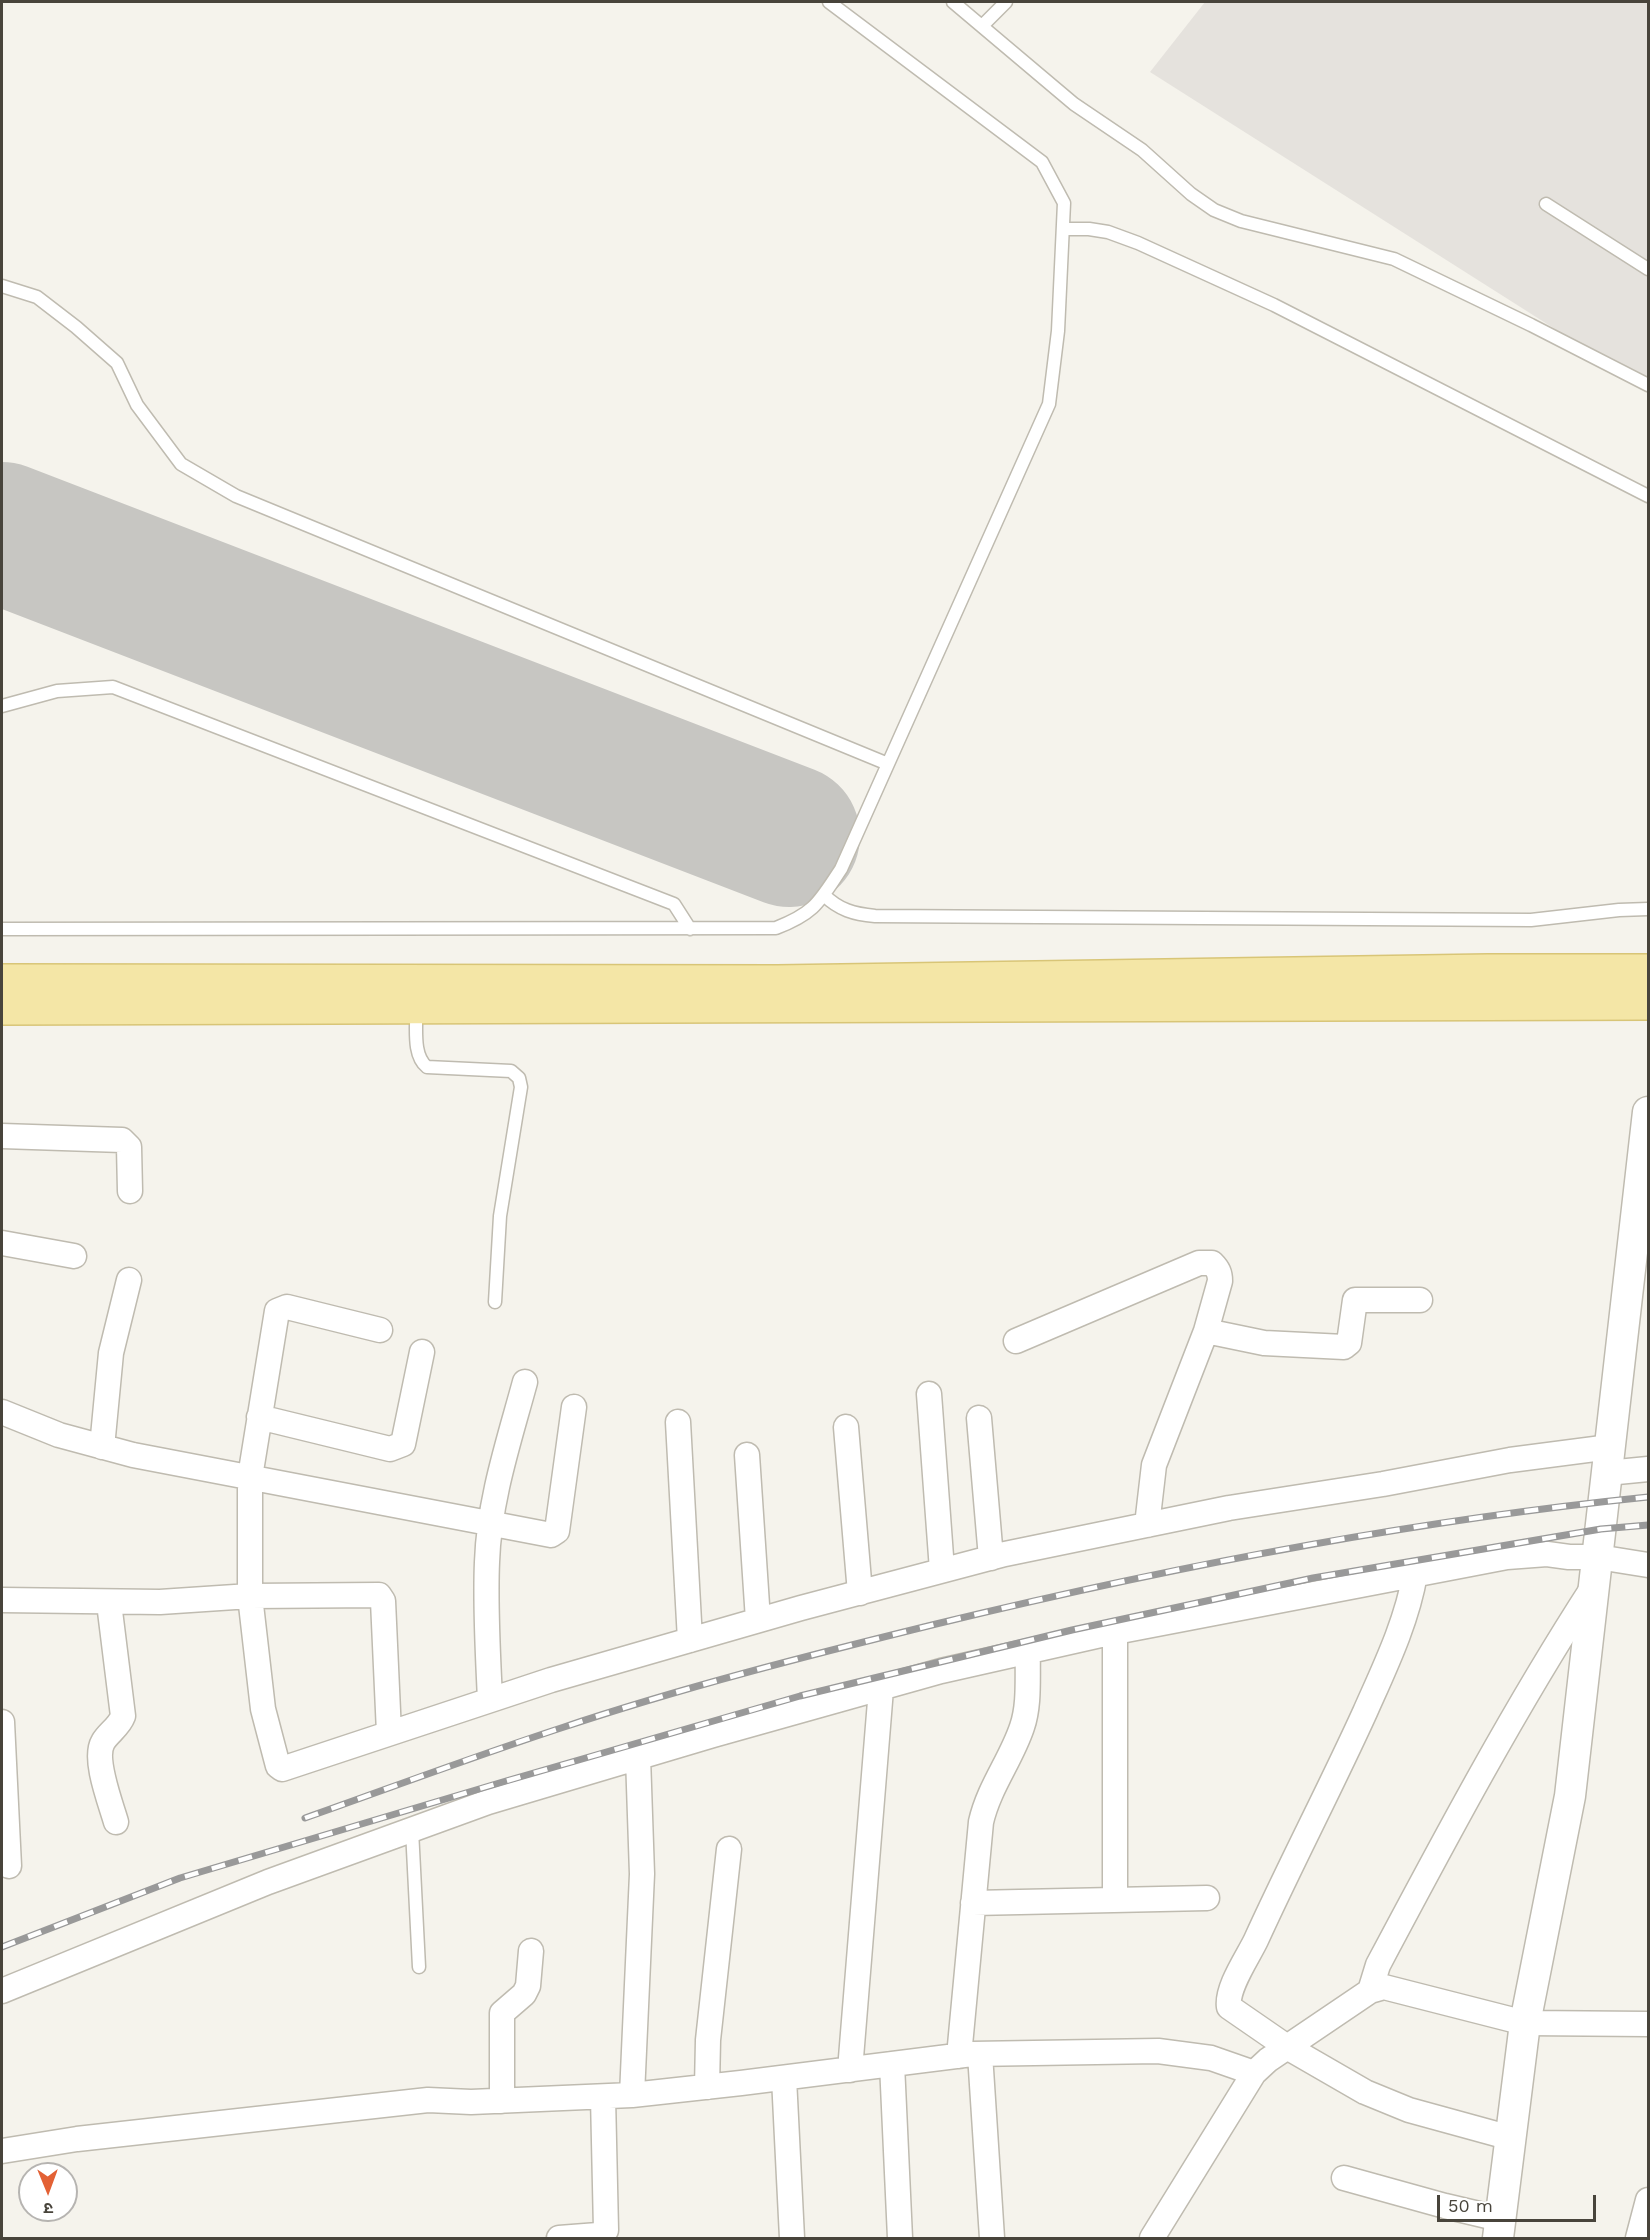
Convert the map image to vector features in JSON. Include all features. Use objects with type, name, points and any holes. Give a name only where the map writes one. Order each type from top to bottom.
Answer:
[{"type":"main road","points":[[2,981],[777,982],[1488,971],[1648,971]]},
{"type":"main road","points":[[2,1008],[1648,1004]]},
{"type":"street","points":[[1344,2178],[1445,2206],[1499,2229],[1525,2023],[1570,1796],[1648,1113]]},
{"type":"street","points":[[2,1136],[122,1140],[129,1147],[130,1191]]},
{"type":"street","points":[[2,1243],[74,1256]]},
{"type":"street","points":[[1016,1341],[1199,1263],[1212,1263],[1216,1267],[1220,1274],[1220,1281],[1206,1331],[1154,1465],[1147,1525]]},
{"type":"street","points":[[102,1447],[111,1353],[129,1280]]},
{"type":"street","points":[[1206,1331],[1264,1343],[1344,1347],[1349,1343],[1355,1300],[1420,1300]]},
{"type":"street","points":[[380,1330],[287,1307],[277,1311],[250,1477],[250,1596],[263,1708],[278,1766],[285,1769],[318,1756],[551,1680],[758,1620],[991,1558],[1229,1508],[1383,1484],[1510,1460],[1609,1460],[1648,1469]]},
{"type":"street","points":[[259,1418],[390,1449],[398,1447],[404,1444],[422,1352]]},
{"type":"street","points":[[490,1700],[487,1561],[490,1525],[500,1474],[525,1382]]},
{"type":"street","points":[[929,1394],[942,1570]]},
{"type":"street","points":[[2,1412],[59,1435],[134,1455],[551,1535],[557,1531],[574,1407]]},
{"type":"street","points":[[980,1418],[991,1558]]},
{"type":"street","points":[[678,1422],[690,1640]]},
{"type":"street","points":[[846,1427],[860,1593]]},
{"type":"street","points":[[747,1455],[758,1620]]},
{"type":"street","points":[[2,1991],[268,1882],[488,1802],[941,1671],[1115,1632],[1507,1557],[1547,1554],[1569,1557],[1597,1570],[1648,1566]]},
{"type":"street","points":[[1371,1991],[1378,1965],[1489,1756],[1597,1570]]},
{"type":"street","points":[[1415,1575],[1406,1611],[1378,1683],[1332,1785],[1236,1978],[1228,2001],[1231,2010],[1287,2047],[1365,2092],[1391,2104],[1511,2138]]},
{"type":"street","points":[[2,1600],[46,1599],[109,1603],[250,1596],[379,1595],[382,1597],[389,1733]]},
{"type":"street","points":[[109,1603],[123,1716],[102,1743],[99,1760],[117,1822]]},
{"type":"street","points":[[1115,1632],[1115,1900]]},
{"type":"street","points":[[992,2238],[969,2055],[973,1903],[979,1840],[986,1800],[1023,1724],[1026,1708],[1028,1652]]},
{"type":"street","points":[[850,2070],[881,1689]]},
{"type":"street","points":[[2,1722],[9,1866]]},
{"type":"street","points":[[632,2095],[642,1874],[638,1757]]},
{"type":"street","points":[[707,2087],[708,2040],[729,1849]]},
{"type":"street","points":[[973,1903],[1207,1898]]},
{"type":"street","points":[[502,2101],[502,2013],[524,1994],[528,1986],[531,1951]]},
{"type":"street","points":[[1152,2238],[1254,2073],[1268,2060],[1371,1991],[1384,1988],[1525,2023],[1648,2024]]},
{"type":"street","points":[[2,2151],[77,2139],[428,2100],[502,2101],[632,2095],[969,2055],[1158,2051],[1211,2058],[1254,2073]]},
{"type":"street","points":[[892,2064],[900,2238]]},
{"type":"street","points":[[784,2078],[792,2238]]},
{"type":"street","points":[[559,2238],[598,2235],[606,2230],[603,2097]]},
{"type":"street","points":[[1638,2238],[1648,2200]]},
{"type":"lane","points":[[2,929],[776,928],[796,920],[817,905],[841,869],[1049,404],[1058,331],[1064,203],[1041,162],[829,2]]},
{"type":"lane","points":[[953,2],[1074,104],[1142,150],[1191,194],[1214,210],[1241,221],[1394,259],[1648,385]]},
{"type":"lane","points":[[982,26],[1006,2]]},
{"type":"lane","points":[[1546,204],[1648,269]]},
{"type":"lane","points":[[1063,229],[1108,232],[1191,267],[1274,305],[1648,496]]},
{"type":"lane","points":[[2,286],[36,297],[76,327],[117,363],[136,405],[182,465],[236,496],[888,764]]},
{"type":"lane","points":[[2,706],[57,691],[113,687],[674,904],[690,929]]},
{"type":"lane","points":[[824,895],[834,905],[854,914],[875,916],[1531,920],[1619,909],[1648,909]]},
{"type":"lane","points":[[416,1007],[418,1054],[420,1062],[427,1067],[511,1071],[519,1078],[521,1087],[499,1226],[495,1302]]},
{"type":"lane","points":[[412,1830],[419,1967]]},
{"type":"shaded area","points":[[1205,2],[1648,2],[1648,388],[1150,72]]},
{"type":"runway","points":[[2,533],[789,836]]},
{"type":"railway","points":[[305,1818],[607,1713],[747,1672],[936,1624],[1113,1583],[1290,1548],[1469,1519],[1648,1497]]},
{"type":"railway","points":[[2,1947],[180,1878],[800,1696],[1072,1630],[1313,1578],[1601,1529],[1648,1525]]}]
